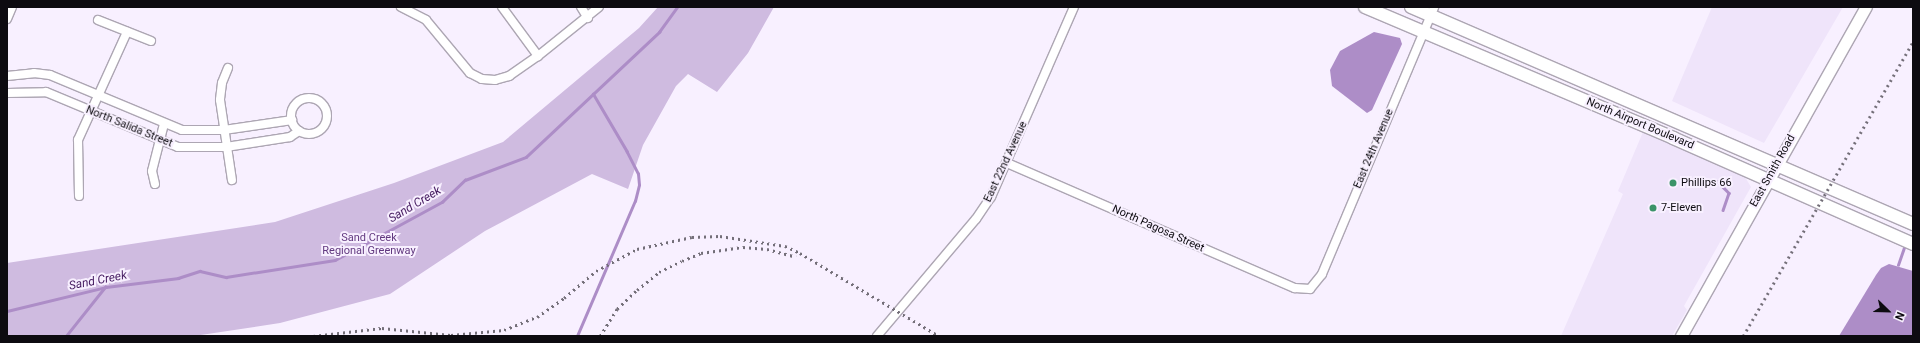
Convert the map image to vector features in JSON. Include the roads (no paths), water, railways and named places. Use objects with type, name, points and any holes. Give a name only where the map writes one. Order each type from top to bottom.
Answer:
[{"type":"main road","name":"North Airport Boulevard","points":[[1365,7],[1913,244]]},
{"type":"main road","name":"North Airport Boulevard","points":[[1411,7],[1432,11],[1913,224]]},
{"type":"street","points":[[7,19],[12,7]]},
{"type":"street","points":[[401,7],[426,20],[470,73],[482,80],[495,80],[510,76],[588,18],[599,7]]},
{"type":"street","points":[[502,7],[538,56]]},
{"type":"street","points":[[581,7],[588,18]]},
{"type":"street","name":"East 22nd Avenue","points":[[877,336],[976,220],[1007,163],[1074,7]]},
{"type":"street","name":"East Smith Road","points":[[1681,336],[1767,180],[1866,7]]},
{"type":"street","name":"East 24th Avenue","points":[[1310,289],[1316,284],[1322,274],[1432,11]]},
{"type":"street","points":[[98,20],[151,41]]},
{"type":"street","points":[[79,196],[78,140],[127,32]]},
{"type":"street","points":[[228,68],[222,83],[220,100],[232,180]]},
{"type":"street","name":"North Salida Street","points":[[7,76],[34,73],[50,75],[164,124],[194,131],[224,130],[292,120],[294,106],[306,99],[319,101],[324,106],[327,122],[319,131],[306,134],[299,131],[290,137],[226,147],[186,148],[158,140],[46,92],[7,93]]},
{"type":"street","points":[[292,120],[299,131]]},
{"type":"street","points":[[155,184],[152,171],[158,140],[164,124]]},
{"type":"street","name":"North Pagosa Street","points":[[1007,163],[1295,288],[1310,289]]},
{"type":"waterway","name":"Sand Creek","points":[[7,311],[106,287],[178,278],[200,271],[226,277],[335,260],[442,202],[465,180],[526,157],[659,32],[677,7]]},
{"type":"waterway","points":[[577,336],[635,201],[639,185],[638,174],[627,152],[593,94]]},
{"type":"waterway","points":[[1717,181],[1729,193],[1723,210]]},
{"type":"waterway","points":[[1898,265],[1905,245]]},
{"type":"waterway","points":[[66,336],[105,287]]},
{"type":"railway","points":[[1743,336],[1913,41]]},
{"type":"railway","points":[[313,336],[382,328],[451,335],[504,330],[537,317],[564,298],[596,271],[637,249],[692,237],[720,236],[785,246],[800,253],[939,336]]},
{"type":"railway","points":[[600,336],[617,309],[637,290],[659,272],[701,253],[743,247],[767,249],[796,257]]},
{"type":"place","name":"Phillips 66","points":[[1673,183]]},
{"type":"place","name":"7-Eleven","points":[[1653,208]]},
{"type":"park label","name":"Sand Creek Regional Greenway","points":[[369,245]]}]
